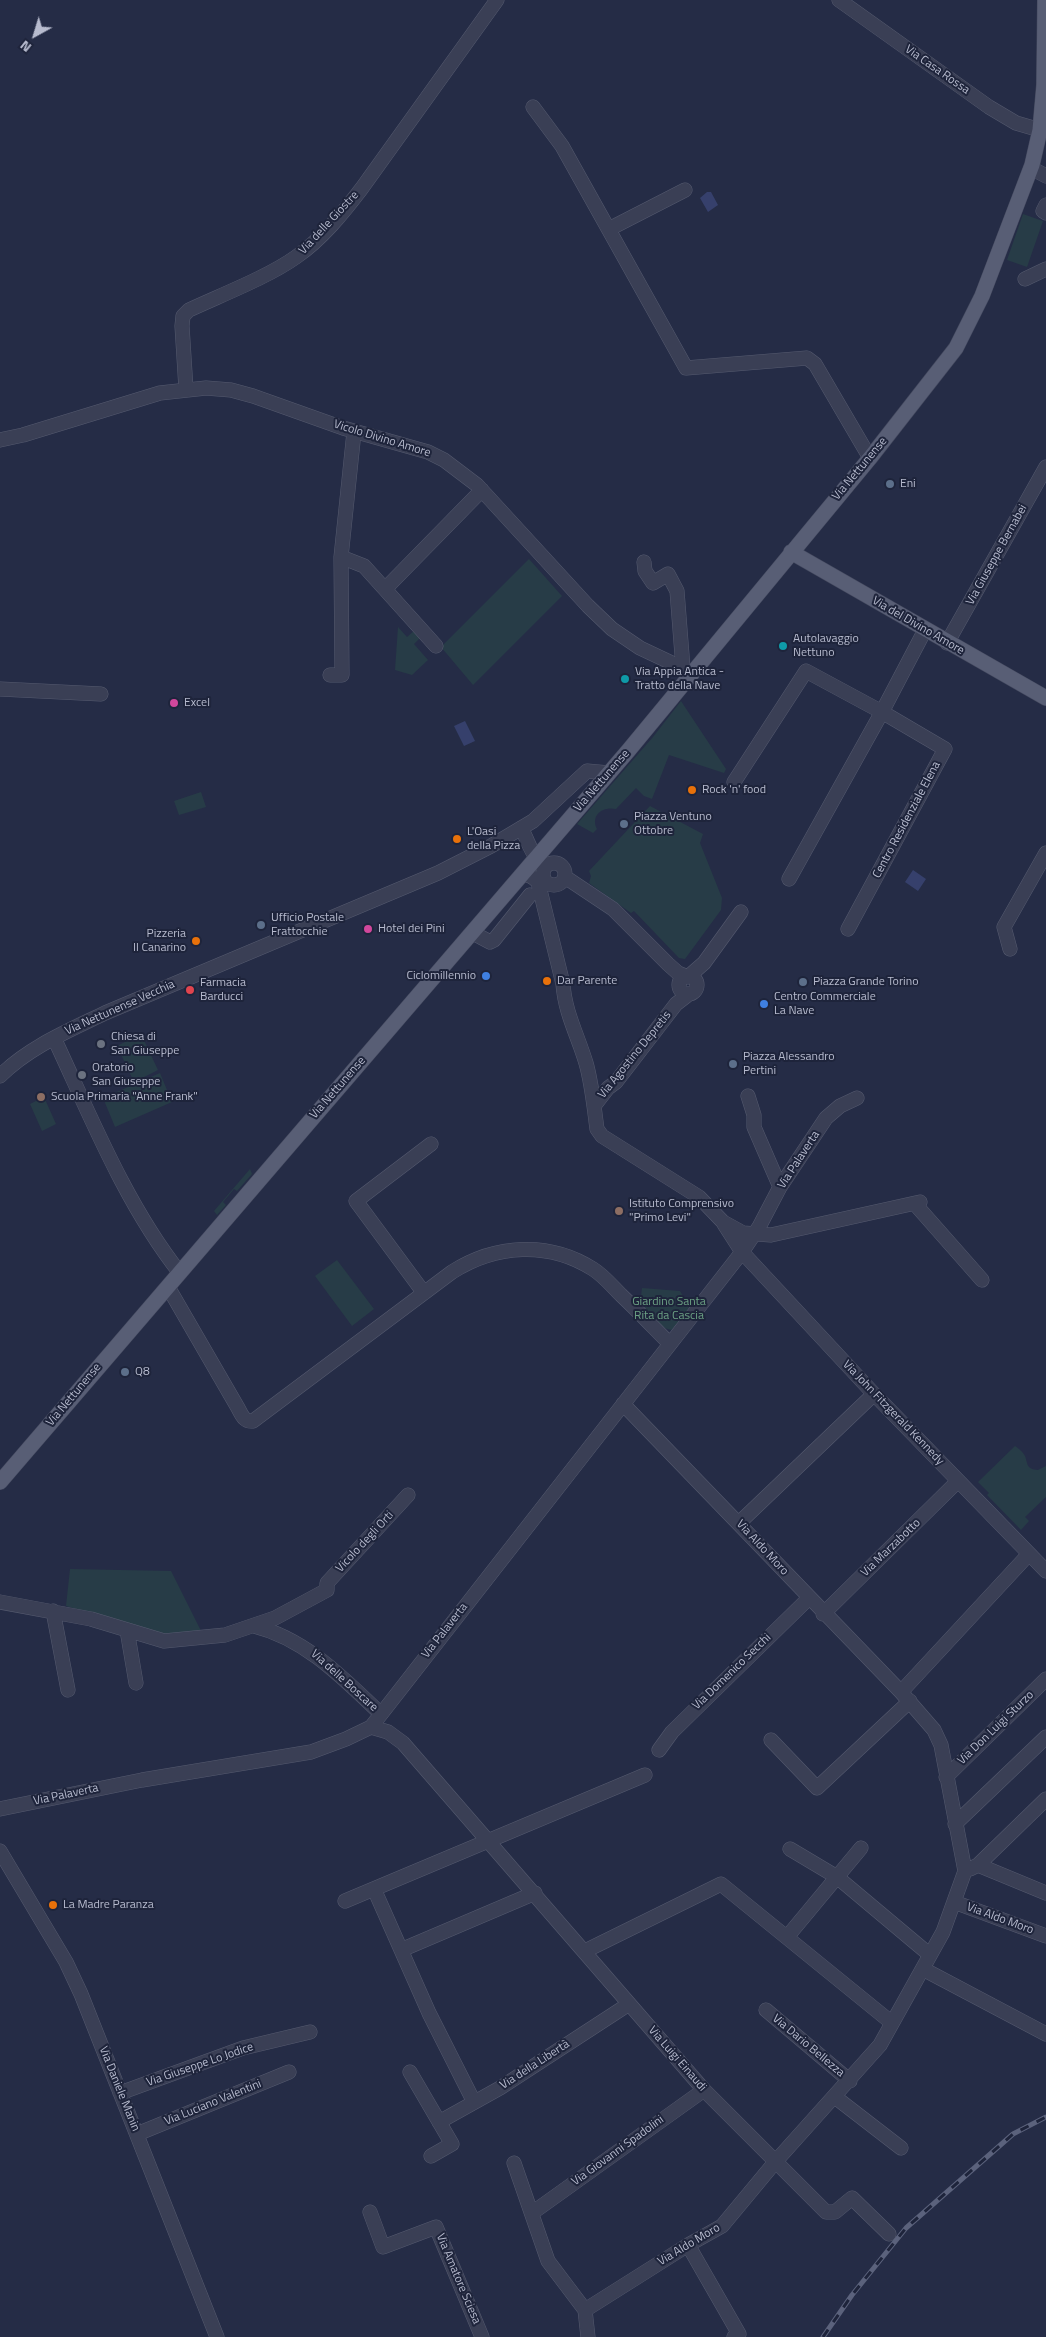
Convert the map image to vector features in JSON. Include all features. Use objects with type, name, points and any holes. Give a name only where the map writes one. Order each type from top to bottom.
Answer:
[{"type":"main road","name":"Via Nettunense","points":[[2,1478],[609,773],[688,671],[870,458],[956,348],[982,296],[1031,168],[1040,130],[1044,85],[1045,0]]},
{"type":"main road","name":"Via del Divino Amore","points":[[791,552],[1046,698]]},
{"type":"street","name":"Via delle Giostre","points":[[186,389],[183,316],[190,310],[292,260],[335,220],[362,188],[497,0]]},
{"type":"street","name":"Via Casa Rossa","points":[[839,0],[996,111],[1016,123],[1040,130]]},
{"type":"street","points":[[532,108],[562,146],[686,368],[807,358],[815,364],[870,458]]},
{"type":"street","points":[[1031,168],[1046,176]]},
{"type":"street","points":[[609,229],[685,190]]},
{"type":"street","points":[[1046,205],[1043,211],[1046,213]]},
{"type":"street","points":[[1026,279],[1046,269]]},
{"type":"street","name":"Vicolo Divino Amore","points":[[0,440],[23,435],[160,393],[186,389],[231,390],[354,432],[405,444],[436,456],[461,472],[482,490],[609,626],[636,646],[688,671]]},
{"type":"street","points":[[330,675],[342,675],[341,557],[354,432]]},
{"type":"street","name":"Via Giuseppe Bernabei","points":[[948,643],[1046,467]]},
{"type":"street","points":[[385,589],[482,490]]},
{"type":"street","points":[[341,557],[364,566],[436,646]]},
{"type":"street","points":[[644,562],[645,571],[653,583],[668,574],[677,592],[688,671]]},
{"type":"street","points":[[789,879],[882,712],[925,630]]},
{"type":"street","name":"Centro Residenziale Elena","points":[[734,782],[806,671],[945,749],[848,929]]},
{"type":"street","points":[[0,689],[101,694]]},
{"type":"street","name":"Via Nettunense Vecchia","points":[[0,1076],[14,1062],[54,1038],[105,1013],[438,872],[491,846],[521,828],[547,809],[587,771],[609,773]]},
{"type":"street","points":[[521,828],[528,840],[530,850],[540,853],[613,908],[678,972],[686,985],[740,912]]},
{"type":"street","points":[[1010,950],[1004,927],[1046,853]]},
{"type":"street","points":[[520,876],[525,874],[532,876],[538,882],[563,984],[566,1005],[590,1079],[597,1129],[602,1136],[699,1197],[723,1222],[743,1234],[771,1235],[918,1203],[982,1280]]},
{"type":"street","points":[[473,933],[490,942],[494,940],[530,895]]},
{"type":"street","name":"Via Agostino Depretis","points":[[594,1106],[608,1088],[616,1082],[676,1004],[686,985]]},
{"type":"street","points":[[54,1038],[113,1164],[167,1256],[180,1272]]},
{"type":"street","points":[[748,1096],[754,1115],[754,1127],[780,1186]]},
{"type":"street","name":"Via Palaverta","points":[[0,1809],[142,1780],[311,1752],[371,1727],[742,1252],[754,1235],[780,1186],[830,1114],[857,1098]]},
{"type":"street","points":[[424,1293],[356,1200],[431,1144]]},
{"type":"street","name":"Via John Fitzgerald Kennedy","points":[[723,1222],[742,1252],[874,1394],[1046,1571]]},
{"type":"street","points":[[168,1287],[245,1420],[249,1422],[253,1421],[464,1264],[496,1252],[535,1249],[559,1253],[579,1261],[603,1277],[670,1344]]},
{"type":"street","points":[[739,1523],[874,1394]]},
{"type":"street","name":"Via Aldo Moro","points":[[585,2310],[688,2245],[714,2232],[729,2220],[776,2161],[878,2049],[943,1932],[965,1872],[938,1737],[905,1696],[823,1614],[739,1523],[623,1404]]},
{"type":"street","name":"Via Marzabotto","points":[[823,1614],[958,1481]]},
{"type":"street","name":"Vicolo degli Orti","points":[[0,1602],[91,1619],[164,1640],[225,1636],[275,1618],[327,1590],[327,1583],[408,1495]]},
{"type":"street","points":[[771,1740],[817,1788],[905,1696],[1029,1554]]},
{"type":"street","name":"Via Domenico Secchi","points":[[659,1750],[679,1725],[809,1598]]},
{"type":"street","points":[[53,1611],[68,1690]]},
{"type":"street","name":"Via delle Boscare","points":[[275,1618],[302,1641],[307,1649]]},
{"type":"street","name":"Via delle Boscare","points":[[253,1626],[272,1630],[307,1649],[337,1672],[381,1714]]},
{"type":"street","points":[[127,1630],[136,1683]]},
{"type":"street","name":"Via Don Luigi Sturzo","points":[[946,1777],[1046,1679]]},
{"type":"street","name":"Via Luigi Einaudi","points":[[371,1727],[388,1732],[403,1743],[704,2090],[776,2161]]},
{"type":"street","points":[[955,1824],[1046,1737]]},
{"type":"street","points":[[344,1901],[646,1775]]},
{"type":"street","points":[[965,1872],[978,1865],[1046,1799]]},
{"type":"street","points":[[787,1937],[861,1848]]},
{"type":"street","points":[[790,1849],[837,1877],[930,1956]]},
{"type":"street","name":"Via Daniele Manin","points":[[0,1851],[66,1962],[137,2134],[217,2337]]},
{"type":"street","points":[[978,1865],[1046,1893]]},
{"type":"street","points":[[585,1951],[722,1884],[892,2023]]},
{"type":"street","points":[[374,1889],[429,2013],[474,2102]]},
{"type":"street","points":[[401,1950],[535,1893]]},
{"type":"street","name":"Via Aldo Moro","points":[[954,1902],[1046,1936]]},
{"type":"street","points":[[923,1969],[1046,2034]]},
{"type":"street","name":"Via della Libertà","points":[[439,2122],[500,2088],[629,2004]]},
{"type":"street","name":"Via Dario Bellezza","points":[[766,2010],[850,2081]]},
{"type":"street","name":"Via Giuseppe Lo Jodice","points":[[120,2093],[243,2048],[310,2032]]},
{"type":"street","name":"Via Luciano Valentini","points":[[137,2134],[289,2072]]},
{"type":"street","points":[[410,2072],[452,2144],[431,2156]]},
{"type":"street","name":"Via Giovanni Spadolini","points":[[532,2213],[704,2090]]},
{"type":"street","points":[[835,2097],[901,2148]]},
{"type":"street","points":[[776,2161],[826,2212],[835,2212],[852,2198],[889,2234]]},
{"type":"street","points":[[514,2164],[548,2261],[585,2310],[588,2337]]},
{"type":"street","name":"Via Amatore Sciesa","points":[[370,2212],[383,2247],[436,2227],[482,2337]]},
{"type":"street","points":[[688,2245],[738,2336]]},
{"type":"green space","points":[[1023,214],[1043,221],[1027,267],[1007,260]]},
{"type":"green space","points":[[529,559],[562,596],[473,685],[441,647]]},
{"type":"green space","points":[[398,627],[407,637],[415,630],[421,637],[414,644],[428,660],[412,675],[395,670]]},
{"type":"green space","points":[[681,701],[726,769],[724,773],[669,755],[652,799],[644,796],[636,788],[616,809],[602,810],[599,813],[595,820],[597,829],[593,833],[577,824],[653,737]]},
{"type":"green space","points":[[201,792],[206,807],[179,815],[174,801]]},
{"type":"green space","points":[[650,806],[703,834],[700,843],[722,898],[721,910],[685,959],[679,958],[634,911],[631,913],[589,883],[591,876],[589,871]]},
{"type":"green space","points":[[141,1034],[158,1070],[134,1082],[117,1046]]},
{"type":"green space","points":[[160,1073],[172,1102],[115,1127],[103,1098]]},
{"type":"green space","points":[[44,1097],[56,1124],[42,1131],[30,1104]]},
{"type":"green space","points":[[250,1169],[252,1174],[237,1191],[234,1189],[223,1202],[226,1205],[217,1215],[214,1211]]},
{"type":"green space","points":[[337,1260],[374,1309],[352,1326],[315,1276]]},
{"type":"green space","name":"Giardino Santa Rita da Cascia","points":[[642,1288],[680,1291],[691,1309],[675,1330],[670,1330],[660,1325],[640,1304]]},
{"type":"green space","points":[[1015,1446],[1024,1455],[1031,1469],[1038,1470],[1046,1466],[1046,1497],[1025,1517],[1029,1521],[1021,1530],[987,1495],[989,1493],[978,1482]]},
{"type":"green space","points":[[70,1569],[171,1571],[201,1631],[161,1635],[66,1606]]},
{"type":"water","points":[[707,192],[711,192],[718,205],[708,212],[700,198]]},
{"type":"water","points":[[465,721],[475,741],[464,746],[454,726]]},
{"type":"water","points":[[913,870],[926,879],[918,891],[905,882]]},
{"type":"railway","points":[[823,2337],[852,2295],[906,2228],[1013,2134],[1046,2117]]},
{"type":"place","name":"Eni","points":[[890,484]]},
{"type":"place","name":"Autolavaggio Nettuno","points":[[783,646]]},
{"type":"place","name":"Via Appia Antica - Tratto della Nave","points":[[625,679]]},
{"type":"place","name":"Excel","points":[[174,703]]},
{"type":"place","name":"Rock 'n' food","points":[[692,790]]},
{"type":"place","name":"Piazza Ventuno Ottobre","points":[[624,824]]},
{"type":"place","name":"L'Oasi della Pizza","points":[[457,839]]},
{"type":"place","name":"Ufficio Postale Frattocchie","points":[[261,925]]},
{"type":"place","name":"Hotel dei Pini","points":[[368,929]]},
{"type":"place","name":"Pizzeria Il Canarino","points":[[196,941]]},
{"type":"place","name":"Ciclomillennio","points":[[486,976]]},
{"type":"place","name":"Dar Parente","points":[[547,981]]},
{"type":"place","name":"Piazza Grande Torino","points":[[803,982]]},
{"type":"place","name":"Farmacia Barducci","points":[[190,990]]},
{"type":"place","name":"Centro Commerciale La Nave","points":[[764,1004]]},
{"type":"place","name":"Chiesa di San Giuseppe","points":[[101,1044]]},
{"type":"place","name":"Piazza Alessandro Pertini","points":[[733,1064]]},
{"type":"place","name":"Oratorio San Giuseppe","points":[[82,1075]]},
{"type":"place","name":"Scuola Primaria \"Anne Frank\"","points":[[41,1097]]},
{"type":"place","name":"Istituto Comprensivo \"Primo Levi\"","points":[[619,1211]]},
{"type":"place","name":"Q8","points":[[125,1372]]},
{"type":"place","name":"La Madre Paranza","points":[[53,1905]]}]
